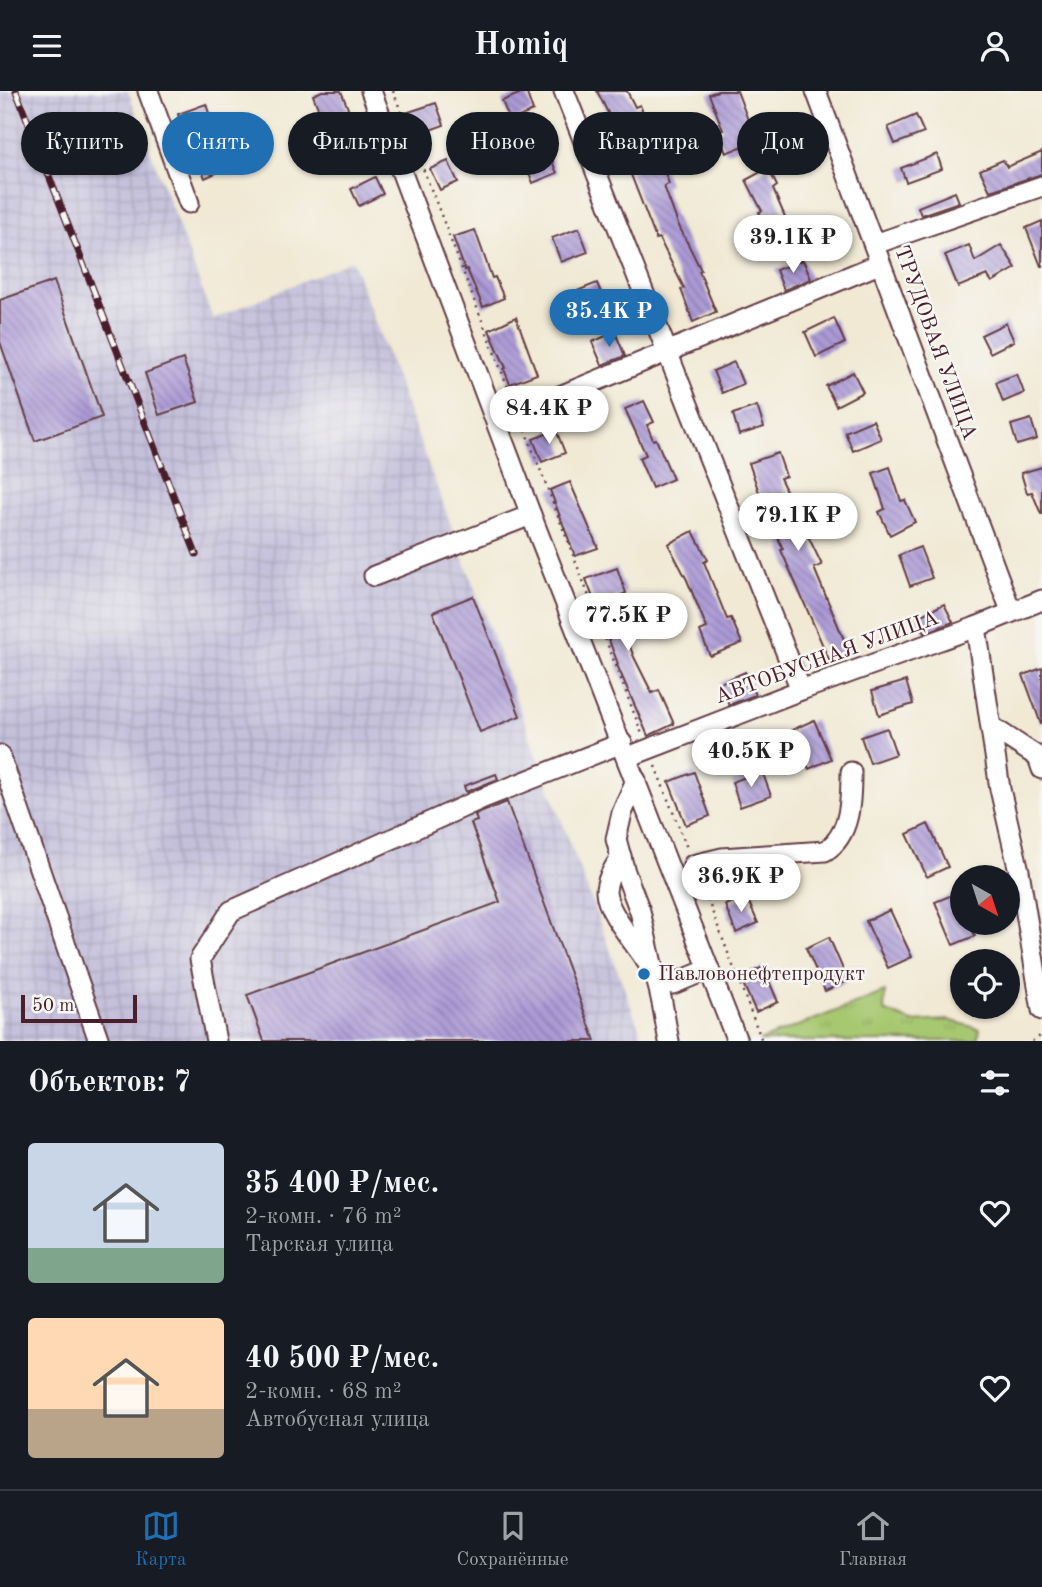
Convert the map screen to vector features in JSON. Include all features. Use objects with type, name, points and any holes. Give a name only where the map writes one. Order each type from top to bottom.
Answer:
[{"type":"street","points":[[148,91],[189,203]]},
{"type":"street","points":[[371,91],[530,515],[625,750],[737,1041]]},
{"type":"street","points":[[564,91],[801,690]]},
{"type":"street","name":"ТРУДОВАЯ УЛИЦА","points":[[816,91],[1011,611]]},
{"type":"street","points":[[875,244],[1042,186]]},
{"type":"street","points":[[497,422],[879,264]]},
{"type":"street","points":[[374,576],[530,515]]},
{"type":"street","name":"АВТОБУСНАЯ УЛИЦА","points":[[216,1041],[200,959],[231,911],[481,799],[625,750],[648,749],[1042,600]]},
{"type":"street","points":[[976,627],[1000,789],[1019,871],[1042,1010]]},
{"type":"street","points":[[992,727],[1038,757],[1042,769]]},
{"type":"street","points":[[0,755],[99,1041]]},
{"type":"street","points":[[694,865],[722,858],[825,851],[833,846],[846,823],[851,802],[851,772]]},
{"type":"street","points":[[636,780],[622,813],[616,839],[640,911],[669,1041]]},
{"type":"street","points":[[654,973],[665,982],[673,984],[709,969]]},
{"type":"path","points":[[393,91],[762,1041]]},
{"type":"path","points":[[1032,1041],[1042,1035]]},
{"type":"shaded area","points":[[0,91],[128,91],[136,112],[21,112],[21,175],[148,175],[148,145],[213,319],[352,260],[644,1041],[0,1041]]},
{"type":"green space","points":[[885,992],[884,1011],[912,1022],[949,1020],[980,1029],[977,1041],[759,1041]]},
{"type":"building","points":[[322,91],[341,91],[349,111],[320,112],[313,95]]},
{"type":"building","points":[[526,91],[533,111],[506,112],[502,101]]},
{"type":"building","points":[[597,91],[627,91],[635,107],[640,105],[643,112],[608,112]]},
{"type":"building","points":[[737,91],[745,112],[737,112],[737,149],[726,153],[723,146],[723,112],[716,112],[709,94]]},
{"type":"building","points":[[436,103],[444,125],[432,129],[432,112],[409,112]]},
{"type":"building","points":[[206,104],[209,112],[184,112]]},
{"type":"building","points":[[916,115],[924,133],[895,144],[888,127]]},
{"type":"building","points":[[1042,152],[1042,174],[990,191],[980,170],[1003,160],[1007,167]]},
{"type":"building","points":[[937,154],[942,169],[906,182],[901,168]]},
{"type":"building","points":[[446,162],[446,175],[455,175],[458,182],[440,190],[432,168]]},
{"type":"building","points":[[530,175],[552,175],[533,183]]},
{"type":"building","points":[[631,175],[666,175],[669,184],[664,186],[678,224],[701,270],[699,271],[716,312],[693,322],[681,289],[684,288],[659,238],[656,239]]},
{"type":"building","points":[[755,175],[772,175],[777,186],[773,189],[789,226],[769,235],[759,212],[762,211],[746,180]]},
{"type":"building","points":[[375,177],[383,194],[359,206],[351,189]]},
{"type":"building","points":[[955,192],[959,202],[921,215],[918,207]]},
{"type":"building","points":[[1042,221],[1042,266],[1041,266],[1026,228]]},
{"type":"building","points":[[579,228],[588,252],[561,262],[552,238]]},
{"type":"building","points":[[475,230],[492,278],[495,277],[504,298],[483,307],[453,237]]},
{"type":"building","points":[[969,245],[975,261],[1001,245],[1016,268],[992,282],[987,275],[958,287],[945,255]]},
{"type":"building","points":[[803,260],[811,279],[784,290],[776,270]]},
{"type":"building","points":[[54,281],[102,417],[35,441],[0,342],[0,300]]},
{"type":"building","points":[[597,283],[608,310],[583,321],[572,293]]},
{"type":"building","points":[[516,317],[537,374],[510,384],[489,330]]},
{"type":"building","points":[[834,318],[845,343],[816,357],[805,332]]},
{"type":"building","points":[[1006,323],[1014,341],[990,353],[981,335]]},
{"type":"building","points":[[615,332],[625,356],[602,365],[592,342]]},
{"type":"building","points":[[183,359],[198,402],[159,415],[145,373]]},
{"type":"building","points":[[734,362],[743,384],[722,393],[713,371]]},
{"type":"building","points":[[853,372],[863,392],[836,406],[826,386]]},
{"type":"building","points":[[1017,374],[1024,393],[1003,402],[996,382]]},
{"type":"building","points":[[644,401],[654,422],[647,425],[673,479],[652,488],[639,458],[646,455],[625,409]]},
{"type":"building","points":[[757,406],[764,427],[739,435],[733,414]]},
{"type":"building","points":[[1031,419],[1037,439],[1017,445],[1011,425]]},
{"type":"building","points":[[873,420],[881,439],[853,451],[845,432]]},
{"type":"building","points":[[556,430],[565,453],[542,462],[533,439]]},
{"type":"building","points":[[778,453],[786,476],[780,478],[822,565],[814,568],[850,654],[830,662],[781,550],[783,549],[764,507],[749,463]]},
{"type":"building","points":[[890,467],[901,501],[905,500],[915,522],[890,535],[879,512],[885,509],[873,473]]},
{"type":"building","points":[[1042,467],[1041,514],[1032,492],[1027,493],[1021,473]]},
{"type":"building","points":[[570,482],[598,548],[575,556],[550,490]]},
{"type":"building","points":[[693,531],[708,560],[704,562],[727,619],[731,618],[742,643],[710,656],[700,631],[707,628],[668,544]]},
{"type":"building","points":[[920,547],[932,578],[910,586],[899,555]]},
{"type":"building","points":[[617,568],[626,593],[612,599],[634,657],[652,693],[659,690],[674,724],[648,736],[617,665],[586,579]]},
{"type":"building","points":[[473,596],[520,716],[480,732],[433,612]]},
{"type":"building","points":[[944,604],[953,622],[925,633],[917,617]]},
{"type":"building","points":[[1042,668],[1042,724],[1041,724],[1023,675]]},
{"type":"building","points":[[745,672],[755,695],[729,705],[720,683]]},
{"type":"building","points":[[906,681],[913,704],[879,715],[872,691]]},
{"type":"building","points":[[814,720],[831,759],[809,769],[792,730]]},
{"type":"building","points":[[887,728],[896,754],[870,763],[861,737]]},
{"type":"building","points":[[762,771],[771,796],[740,807],[732,782]]},
{"type":"building","points":[[694,772],[710,816],[686,825],[669,782]]},
{"type":"building","points":[[496,774],[498,779],[466,792],[464,786]]},
{"type":"building","points":[[507,802],[595,1041],[264,1041],[247,995],[500,902],[471,823],[477,821],[475,815]]},
{"type":"building","points":[[928,824],[948,867],[927,877],[907,834]]},
{"type":"building","points":[[746,896],[758,923],[736,933],[725,905]]},
{"type":"building","points":[[950,896],[950,935],[975,936],[953,945],[935,902]]},
{"type":"building","points":[[890,910],[912,957],[888,968],[866,921]]},
{"type":"building","points":[[829,937],[848,981],[825,991],[806,948]]},
{"type":"building","points":[[763,967],[778,1002],[756,1012],[740,977]]},
{"type":"railway","points":[[16,91],[196,554]]},
{"type":"place","name":"Павловонефтепродукт","points":[[644,974]]}]
